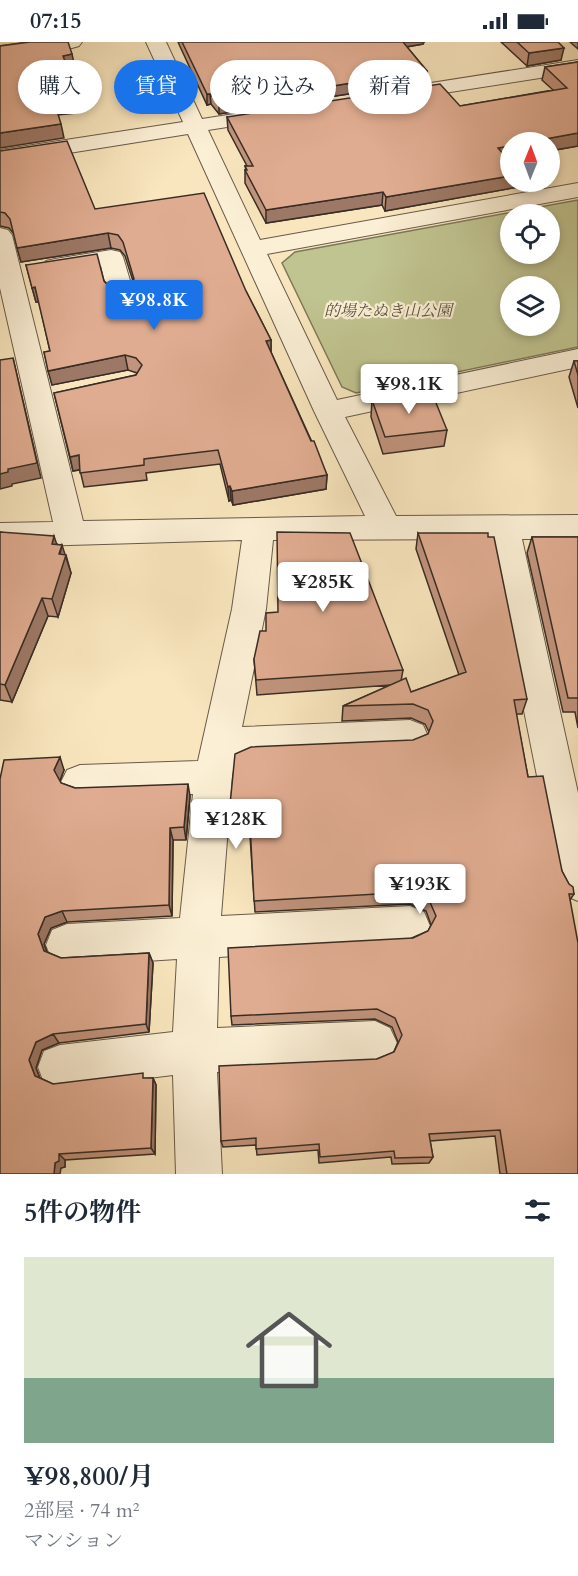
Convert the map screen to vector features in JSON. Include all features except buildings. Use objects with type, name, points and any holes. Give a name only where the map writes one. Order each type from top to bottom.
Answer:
[{"type":"street","points":[[0,52],[72,42]]},
{"type":"street","points":[[156,42],[328,411],[387,529]]},
{"type":"street","points":[[563,49],[578,65]]},
{"type":"street","points":[[432,89],[578,65]]},
{"type":"street","points":[[0,157],[274,114]]},
{"type":"street","points":[[253,249],[578,190]]},
{"type":"street","points":[[0,235],[8,274],[49,398],[71,534]]},
{"type":"street","points":[[8,274],[111,256],[121,294]]},
{"type":"street","points":[[328,411],[578,358]]},
{"type":"street","points":[[0,535],[259,528],[578,527]]},
{"type":"street","points":[[199,1174],[194,1051],[199,939],[217,760],[249,609],[259,528]]},
{"type":"street","points":[[504,529],[578,882]]},
{"type":"street","points":[[80,782],[217,760],[410,736]]},
{"type":"street","points":[[67,945],[410,926]]},
{"type":"street","points":[[60,1067],[194,1051],[375,1043]]},
{"type":"green space","name":"的場たぬき山公園","points":[[578,200],[578,347],[356,393],[342,387],[282,263],[295,252],[500,214],[500,264],[560,264],[560,204],[556,204]]}]
